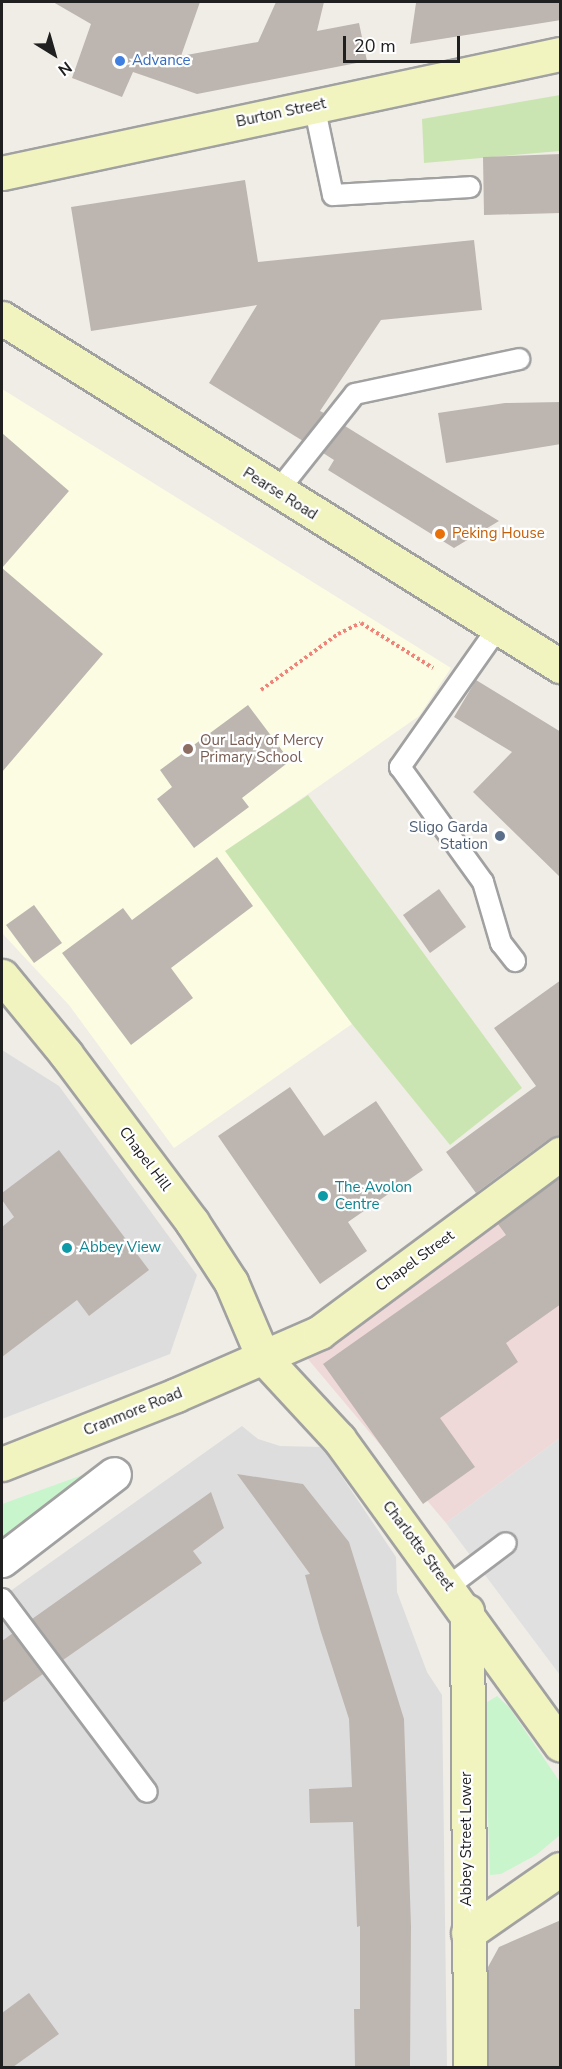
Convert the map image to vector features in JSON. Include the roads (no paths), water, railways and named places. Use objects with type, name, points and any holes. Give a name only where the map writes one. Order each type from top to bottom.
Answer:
[{"type":"street","name":"Burton Street","points":[[2,173],[561,54]]},
{"type":"street","name":"Pearse Road","points":[[2,318],[497,629],[561,666]]},
{"type":"street","name":"Chapel Hill","points":[[2,976],[66,1054],[192,1222],[231,1282],[263,1357]]},
{"type":"street","name":"Chapel Street","points":[[263,1357],[320,1332],[561,1154]]},
{"type":"street","name":"Cranmore Road","points":[[2,1464],[263,1357]]},
{"type":"street","name":"Charlotte Street","points":[[263,1357],[339,1439],[458,1599],[561,1744]]},
{"type":"street","points":[[2,1560],[114,1474]]},
{"type":"street","name":"Abbey Street Lower","points":[[458,1599],[470,2067]]},
{"type":"street","points":[[468,1933],[561,1869]]},
{"type":"lane","points":[[314,105],[333,195],[470,187]]},
{"type":"lane","points":[[277,492],[355,394],[519,359]]},
{"type":"lane","points":[[497,629],[400,767],[483,882],[501,943],[515,961]]},
{"type":"lane","points":[[458,1599],[506,1543]]},
{"type":"lane","points":[[2,1599],[147,1792]]},
{"type":"place","name":"Advance","points":[[120,61]]},
{"type":"place","name":"Peking House","points":[[440,534]]},
{"type":"place","name":"Our Lady of Mercy Primary School","points":[[188,749]]},
{"type":"place","name":"Sligo Garda Station","points":[[500,836]]},
{"type":"place","name":"The Avolon Centre","points":[[323,1196]]},
{"type":"place","name":"Abbey View","points":[[67,1248]]}]
